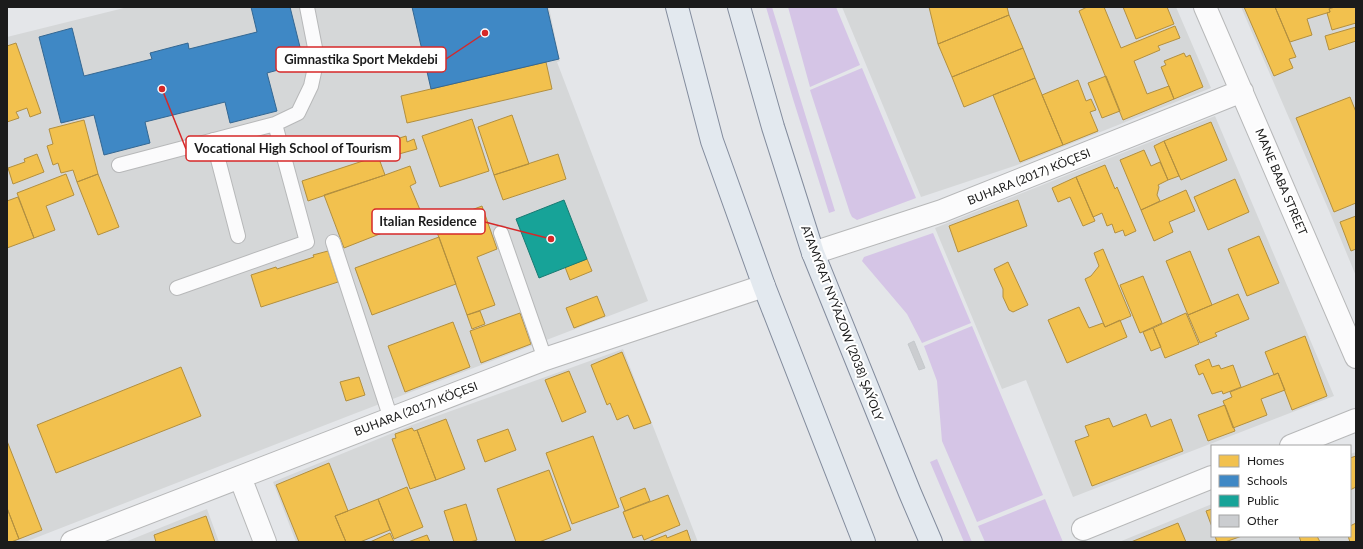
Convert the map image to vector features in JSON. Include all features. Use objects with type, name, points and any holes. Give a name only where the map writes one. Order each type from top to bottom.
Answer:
[{"type":"main road","points":[[677,7],[712,141],[764,286],[864,542]]},
{"type":"main road","name":"ATAMYRAT NYÝAZOW (2038) ŞAÝOLY","points":[[739,7],[773,127],[813,253],[930,542]]},
{"type":"street","name":"MANE BABA STREET","points":[[1205,7],[1356,357]]},
{"type":"street","name":"BUHARA (2017) KÖÇESI","points":[[813,253],[942,211],[1242,91]]},
{"type":"street","name":"BUHARA (2017) KÖÇESI","points":[[72,542],[545,359],[764,286]]},
{"type":"street","points":[[1294,445],[1356,420]]},
{"type":"street","points":[[240,477],[265,542]]},
{"type":"street","points":[[1083,529],[1211,477]]},
{"type":"lane","points":[[119,165],[275,124],[298,113],[311,86],[317,58],[307,7]]},
{"type":"lane","points":[[177,288],[307,242],[275,124]]},
{"type":"lane","points":[[213,140],[238,236]]},
{"type":"lane","points":[[502,233],[545,359]]},
{"type":"lane","points":[[333,242],[391,419]]},
{"type":"shaded area","points":[[128,7],[549,7],[560,61],[557,62],[648,301],[25,542],[7,542],[7,37]]},
{"type":"shaded area","points":[[766,7],[772,7],[835,211],[829,213],[793,99]]},
{"type":"shaded area","points":[[788,7],[836,7],[860,65],[810,87]]},
{"type":"shaded area","points":[[842,7],[1176,7],[1211,88],[1020,164],[921,197]]},
{"type":"shaded area","points":[[1241,7],[1356,7],[1356,276],[1330,213]]},
{"type":"shaded area","points":[[862,68],[916,198],[857,220],[852,217],[850,213],[810,90]]},
{"type":"shaded area","points":[[1215,116],[1334,396],[1073,497],[1026,380],[1002,389],[935,228]]},
{"type":"shaded area","points":[[933,233],[971,323],[922,343],[907,314],[862,261],[864,257]]},
{"type":"shaded area","points":[[972,326],[1043,495],[977,522],[942,441],[937,381],[924,346]]},
{"type":"shaded area","points":[[623,349],[698,542],[296,542],[273,482],[412,425]]},
{"type":"shaded area","points":[[1356,452],[1356,542],[1119,542],[1211,504],[1211,537],[1351,537],[1351,454]]},
{"type":"shaded area","points":[[937,459],[972,542],[964,542],[930,462]]},
{"type":"shaded area","points":[[1045,499],[1063,542],[985,542],[978,526]]},
{"type":"shaded area","points":[[207,509],[219,542],[125,542]]},
{"type":"building: Homes","points":[[929,7],[1007,7],[1009,15],[938,44]]},
{"type":"building: Homes","points":[[1087,7],[1104,7],[1121,48],[1175,26],[1180,38],[1158,46],[1160,50],[1134,61],[1147,94],[1169,86],[1174,99],[1123,120],[1079,11]]},
{"type":"building: Homes","points":[[1123,7],[1167,7],[1174,24],[1136,39]]},
{"type":"building: Homes","points":[[1244,7],[1275,7],[1296,57],[1289,59],[1293,68],[1274,76]]},
{"type":"building: Homes","points":[[1275,7],[1329,7],[1330,12],[1307,19],[1312,35],[1290,42]]},
{"type":"building: Homes","points":[[1335,7],[1356,7],[1356,23],[1332,30],[1327,13],[1330,12],[1329,9]]},
{"type":"building: Homes","points":[[1009,15],[1023,48],[952,77],[938,44]]},
{"type":"building: Homes","points":[[1356,27],[1356,41],[1329,50],[1325,36]]},
{"type":"building: Homes","points":[[16,43],[41,113],[30,117],[27,108],[16,112],[19,118],[7,122],[7,46]]},
{"type":"building: Homes","points":[[1023,48],[1035,78],[964,107],[952,77]]},
{"type":"building: Homes","points":[[1184,53],[1186,57],[1190,55],[1203,87],[1174,99],[1161,67],[1166,65],[1164,61]]},
{"type":"building: Homes","points":[[546,62],[552,89],[407,123],[401,96]]},
{"type":"building: Homes","points":[[1106,76],[1120,111],[1102,118],[1088,83]]},
{"type":"building: Homes","points":[[1035,78],[1063,145],[1020,162],[993,95]]},
{"type":"building: Homes","points":[[1078,80],[1086,101],[1091,99],[1096,110],[1090,112],[1098,131],[1063,145],[1042,95]]},
{"type":"building: Homes","points":[[1350,97],[1356,112],[1356,203],[1334,212],[1296,118]]},
{"type":"building: Homes","points":[[512,115],[529,164],[494,175],[478,127]]},
{"type":"building: Homes","points":[[472,119],[489,171],[440,187],[422,136]]},
{"type":"building: Homes","points":[[84,120],[98,174],[77,182],[73,170],[61,173],[58,163],[53,165],[47,146],[53,144],[49,129]]},
{"type":"building: Homes","points":[[1211,122],[1227,160],[1181,180],[1164,141]]},
{"type":"building: Homes","points":[[406,136],[407,142],[414,139],[417,149],[381,159],[377,145]]},
{"type":"building: Homes","points":[[1164,141],[1179,176],[1168,180],[1154,146]]},
{"type":"building: Homes","points":[[1144,150],[1151,166],[1160,162],[1168,180],[1158,185],[1157,195],[1160,201],[1141,210],[1120,160]]},
{"type":"building: Homes","points":[[37,154],[44,172],[13,184],[8,168],[25,162],[24,159]]},
{"type":"building: Homes","points":[[558,154],[566,179],[503,200],[494,175]]},
{"type":"building: Homes","points":[[378,156],[385,175],[308,201],[302,181]]},
{"type":"building: Homes","points":[[1105,165],[1115,189],[1117,187],[1136,231],[1125,236],[1123,230],[1115,233],[1112,224],[1107,226],[1102,213],[1093,217],[1076,177]]},
{"type":"building: Homes","points":[[410,166],[416,183],[410,186],[423,217],[344,248],[324,195]]},
{"type":"building: Homes","points":[[66,174],[74,195],[46,206],[55,230],[34,238],[17,193]]},
{"type":"building: Homes","points":[[98,174],[119,227],[98,235],[77,182]]},
{"type":"building: Homes","points":[[1076,177],[1095,221],[1083,226],[1070,197],[1058,202],[1052,188]]},
{"type":"building: Homes","points":[[1235,179],[1249,212],[1208,230],[1194,197]]},
{"type":"building: Homes","points":[[1186,190],[1195,211],[1169,222],[1173,232],[1154,241],[1141,210]]},
{"type":"building: Homes","points":[[18,197],[34,238],[7,248],[7,201]]},
{"type":"building: Homes","points":[[1018,200],[1027,226],[958,252],[949,226]]},
{"type":"building: Homes","points":[[482,206],[497,249],[477,257],[495,305],[467,315],[434,224]]},
{"type":"building: Homes","points":[[1356,216],[1356,249],[1351,251],[1340,222]]},
{"type":"building: Homes","points":[[1259,236],[1279,283],[1247,296],[1228,249]]},
{"type":"building: Homes","points":[[439,237],[456,284],[372,315],[355,268]]},
{"type":"building: Homes","points":[[1103,249],[1131,316],[1105,327],[1085,279],[1091,276],[1099,266],[1094,253]]},
{"type":"building: Homes","points":[[328,251],[338,282],[261,307],[251,275],[276,267],[277,269],[314,257],[313,255]]},
{"type":"building: Homes","points":[[1190,251],[1212,305],[1188,315],[1166,261]]},
{"type":"building: Homes","points":[[587,259],[592,271],[570,280],[565,267]]},
{"type":"building: Homes","points":[[1008,262],[1028,305],[1013,312],[1009,310],[1003,297],[1003,289],[994,269]]},
{"type":"building: Homes","points":[[1143,276],[1162,323],[1140,333],[1120,285]]},
{"type":"building: Homes","points":[[1238,294],[1249,319],[1215,333],[1217,336],[1200,343],[1188,315]]},
{"type":"building: Homes","points":[[597,296],[605,316],[574,328],[566,308]]},
{"type":"building: Homes","points":[[1079,307],[1089,328],[1103,323],[1105,327],[1120,320],[1127,337],[1067,363],[1048,320]]},
{"type":"building: Homes","points":[[480,311],[485,324],[472,329],[467,315]]},
{"type":"building: Homes","points":[[520,313],[531,344],[481,363],[470,331]]},
{"type":"building: Homes","points":[[1186,313],[1199,344],[1165,358],[1153,328]]},
{"type":"building: Homes","points":[[453,322],[470,367],[405,392],[388,346]]},
{"type":"building: Homes","points":[[1153,328],[1161,347],[1151,351],[1143,332]]},
{"type":"building: Homes","points":[[1305,336],[1327,396],[1292,410],[1278,373],[1274,375],[1265,352]]},
{"type":"building: Homes","points":[[622,352],[651,423],[634,429],[628,415],[617,420],[610,403],[607,405],[591,365]]},
{"type":"building: Homes","points":[[1209,359],[1212,367],[1219,365],[1221,369],[1233,365],[1241,387],[1223,394],[1222,391],[1212,394],[1203,373],[1199,375],[1195,365]]},
{"type":"building: Homes","points":[[181,367],[201,416],[56,473],[37,425]]},
{"type":"building: Homes","points":[[569,371],[586,412],[562,422],[545,380]]},
{"type":"building: Homes","points":[[1278,373],[1285,390],[1261,399],[1267,415],[1233,428],[1223,401],[1232,397],[1230,392]]},
{"type":"building: Homes","points":[[359,377],[365,395],[346,401],[340,382]]},
{"type":"building: Homes","points":[[1225,405],[1235,431],[1208,441],[1198,415]]},
{"type":"building: Homes","points":[[1146,414],[1151,427],[1171,419],[1183,451],[1092,486],[1075,441],[1089,436],[1085,426],[1109,418],[1113,427]]},
{"type":"building: Homes","points":[[446,419],[465,469],[436,480],[417,430]]},
{"type":"building: Homes","points":[[412,428],[414,431],[417,430],[436,480],[410,489],[392,439],[396,438],[395,434]]},
{"type":"building: Homes","points":[[508,429],[516,450],[485,462],[477,440]]},
{"type":"building: Homes","points":[[593,436],[619,507],[572,524],[546,453]]},
{"type":"building: Homes","points":[[7,441],[42,530],[19,539],[7,508]]},
{"type":"building: Homes","points":[[1356,456],[1356,487],[1351,490],[1351,458]]},
{"type":"building: Homes","points":[[329,463],[348,511],[335,516],[346,542],[299,542],[276,485]]},
{"type":"building: Homes","points":[[549,470],[571,530],[539,542],[516,542],[497,489]]},
{"type":"building: Homes","points":[[407,487],[423,527],[394,539],[378,499]]},
{"type":"building: Homes","points":[[645,488],[650,501],[625,511],[620,498]]},
{"type":"building: Homes","points":[[668,495],[680,525],[644,540],[642,535],[633,538],[623,512]]},
{"type":"building: Homes","points":[[378,499],[390,530],[360,542],[346,542],[335,516]]},
{"type":"building: Homes","points":[[466,504],[477,540],[470,542],[454,542],[444,511]]},
{"type":"building: Homes","points":[[7,508],[19,539],[11,542],[7,542]]},
{"type":"building: Homes","points":[[1211,509],[1211,524],[1206,511]]},
{"type":"building: Homes","points":[[206,516],[215,542],[156,542],[154,535]]},
{"type":"building: Homes","points":[[1178,523],[1186,542],[1131,542]]},
{"type":"building: Homes","points":[[1356,523],[1356,542],[1350,542],[1348,537],[1351,537],[1351,526]]},
{"type":"building: Homes","points":[[687,530],[691,542],[648,542],[666,535],[667,538]]},
{"type":"building: Homes","points":[[390,533],[394,542],[370,542]]},
{"type":"building: Homes","points":[[427,535],[430,542],[408,542]]},
{"type":"building: Homes","points":[[1215,537],[1239,537],[1225,542],[1217,542]]},
{"type":"building: Homes","points":[[1299,537],[1318,537],[1320,542],[1301,542]]},
{"type":"building: Schools","points":[[251,7],[290,7],[304,63],[267,73],[277,111],[230,123],[225,102],[145,122],[150,143],[104,155],[94,115],[61,123],[39,37],[72,28],[84,76],[152,59],[150,53],[188,43],[189,49],[257,32]]},
{"type":"building: Schools","points":[[412,7],[547,7],[559,59],[431,89]]},
{"type":"building: Public","points":[[564,200],[587,259],[539,278],[516,219]]},
{"type":"building: Other","points":[[914,341],[925,368],[919,370],[908,344]]},
{"type":"place","name":"Gimnastika Sport Mekdebi","points":[[485,33]]},
{"type":"place","name":"Vocational High School of Tourism","points":[[162,89]]},
{"type":"place","name":"Italian Residence","points":[[551,239]]}]
